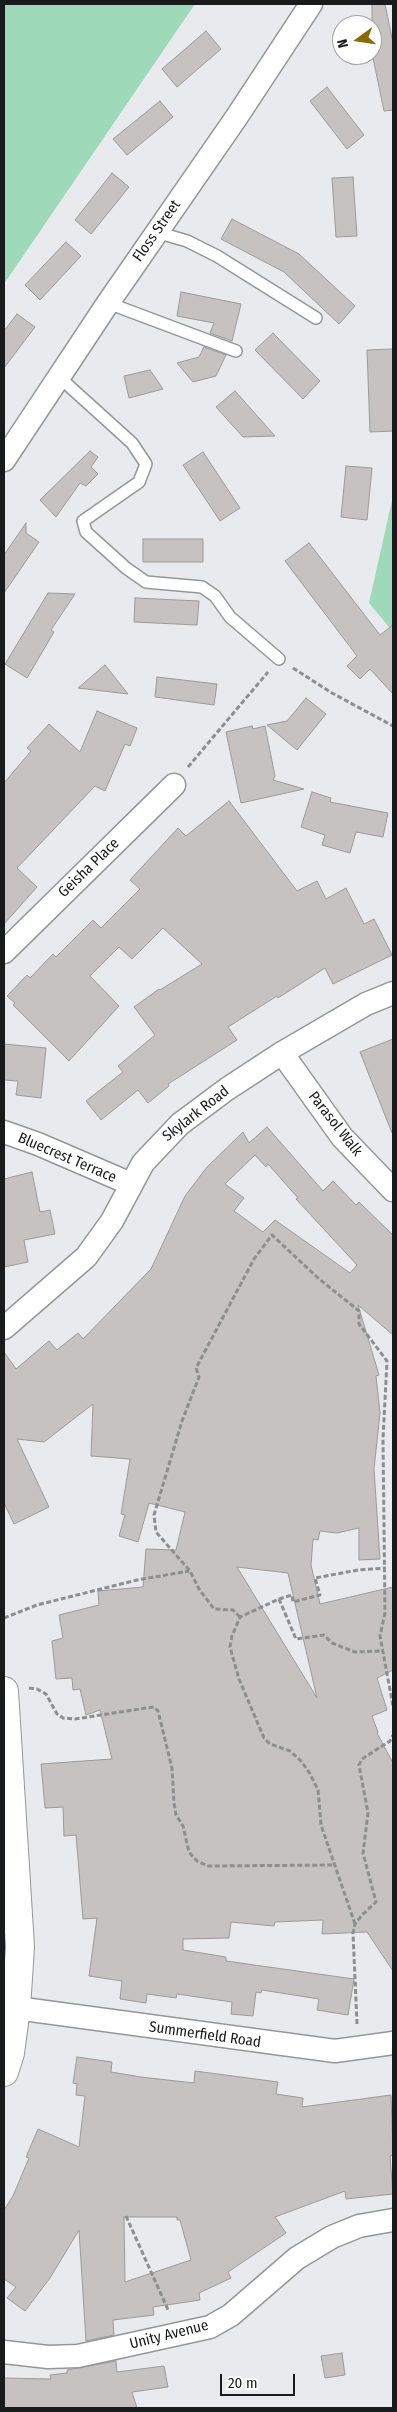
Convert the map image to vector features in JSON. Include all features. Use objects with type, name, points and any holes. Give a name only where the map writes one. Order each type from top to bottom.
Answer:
[{"type":"street","name":"Floss Street","points":[[4,460],[311,4]]},
{"type":"street","name":"Geisha Place","points":[[4,952],[174,785]]},
{"type":"street","name":"Skylark Road","points":[[4,1328],[86,1256],[112,1221],[130,1184],[153,1150],[180,1124],[220,1093],[282,1053],[366,1004],[393,993]]},
{"type":"street","name":"Parasol Walk","points":[[282,1053],[342,1138],[393,1190]]},
{"type":"street","name":"Bluecrest Terrace","points":[[4,1132],[38,1144],[130,1184]]},
{"type":"street","points":[[4,2072],[10,2053],[16,2008],[20,1947],[12,1689]]},
{"type":"street","name":"Summerfield Road","points":[[16,2008],[270,2044],[335,2051],[393,2043]]},
{"type":"street","name":"Unity Avenue","points":[[4,2352],[48,2357],[78,2356],[210,2327],[231,2315],[297,2258],[332,2237],[359,2226],[393,2220]]},
{"type":"lane","points":[[156,232],[187,241],[216,256],[316,318]]},
{"type":"lane","points":[[108,303],[236,351]]},
{"type":"lane","points":[[59,377],[132,443],[146,464],[140,482],[83,521],[86,532],[126,568],[146,582],[202,588],[215,596],[230,617],[279,659]]},
{"type":"path","points":[[174,785],[216,732],[279,659],[332,693],[393,726]]},
{"type":"path","points":[[240,1617],[233,1610],[214,1609],[199,1589],[190,1570],[156,1532],[154,1515],[180,1430],[199,1377],[196,1368],[254,1259],[272,1235],[318,1278],[359,1311],[359,1324],[387,1361],[383,1500],[386,1568],[385,1613],[380,1636],[393,1706]]},
{"type":"path","points":[[359,2049],[353,1933],[355,1924],[321,1825],[318,1790],[309,1772],[290,1751],[270,1744],[264,1738],[239,1679],[230,1647],[232,1636],[240,1617],[292,1596],[293,1602],[320,1596],[315,1578],[358,1570],[386,1568]]},
{"type":"path","points":[[4,1618],[37,1605],[137,1580],[190,1570]]},
{"type":"path","points":[[279,1600],[296,1639],[324,1635],[332,1643],[355,1652],[382,1651]]},
{"type":"path","points":[[12,1689],[37,1689],[46,1694],[57,1714],[63,1718],[75,1719],[146,1708],[154,1708],[158,1711],[172,1768],[176,1814],[183,1826],[190,1852],[197,1861],[208,1866],[335,1864]]},
{"type":"path","points":[[355,1924],[376,1902],[363,1853],[368,1812],[359,1765],[362,1759],[390,1741],[393,1735]]},
{"type":"path","points":[[126,2216],[180,2335]]},
{"type":"green space","points":[[4,4],[195,4],[4,284]]},
{"type":"green space","points":[[393,496],[393,632],[369,603]]},
{"type":"building","points":[[372,4],[385,4],[393,43],[393,110],[384,111],[374,65],[382,65],[382,15],[372,15]]},
{"type":"building","points":[[206,31],[221,49],[177,87],[162,69]]},
{"type":"building","points":[[327,87],[364,135],[347,149],[310,101]]},
{"type":"building","points":[[160,101],[173,117],[127,155],[113,139]]},
{"type":"building","points":[[112,173],[129,187],[91,234],[75,220]]},
{"type":"building","points":[[353,177],[357,236],[336,237],[332,178]]},
{"type":"building","points":[[232,219],[299,254],[355,306],[339,324],[284,272],[221,239]]},
{"type":"building","points":[[66,242],[81,256],[40,300],[25,285]]},
{"type":"building","points":[[181,292],[241,304],[232,341],[210,333],[214,323],[177,316]]},
{"type":"building","points":[[17,314],[35,327],[4,368],[4,331]]},
{"type":"building","points":[[273,333],[320,381],[303,399],[255,350]]},
{"type":"building","points":[[204,347],[226,355],[216,376],[193,382],[177,363],[199,357]]},
{"type":"building","points":[[393,349],[393,431],[370,432],[367,350]]},
{"type":"building","points":[[150,370],[163,389],[129,398],[124,376]]},
{"type":"building","points":[[235,391],[275,436],[243,437],[216,407]]},
{"type":"building","points":[[90,451],[98,457],[91,467],[98,474],[86,486],[80,483],[56,517],[40,500]]},
{"type":"building","points":[[203,452],[240,508],[220,521],[183,465]]},
{"type":"building","points":[[346,466],[372,468],[367,520],[341,517]]},
{"type":"building","points":[[26,523],[26,533],[39,542],[4,593],[4,555]]},
{"type":"building","points":[[143,539],[203,539],[203,562],[143,562]]},
{"type":"building","points":[[309,543],[380,635],[393,625],[393,694],[370,669],[360,679],[347,666],[357,656],[285,561]]},
{"type":"building","points":[[48,593],[75,594],[51,630],[54,632],[27,678],[5,664]]},
{"type":"building","points":[[135,598],[199,601],[197,625],[134,622]]},
{"type":"building","points":[[105,665],[128,694],[78,688]]},
{"type":"building","points":[[157,677],[217,684],[214,705],[155,697]]},
{"type":"building","points":[[306,698],[326,714],[297,750],[267,725],[287,721]]},
{"type":"building","points":[[97,711],[137,728],[130,746],[125,744],[105,791],[95,786],[17,868],[37,887],[4,924],[4,783],[31,751],[27,748],[49,724],[80,752]]},
{"type":"building","points":[[252,726],[253,729],[265,726],[275,776],[273,780],[304,789],[241,803],[226,732]]},
{"type":"building","points":[[312,792],[331,798],[330,802],[388,813],[383,837],[356,832],[350,853],[322,845],[325,835],[301,827]]},
{"type":"building","points":[[229,801],[297,891],[317,881],[326,899],[346,888],[364,924],[374,919],[392,955],[333,984],[325,968],[228,1027],[237,1040],[168,1084],[169,1086],[148,1103],[138,1090],[101,1120],[86,1101],[123,1072],[118,1066],[155,1035],[134,1007],[159,989],[202,964],[163,928],[132,959],[119,947],[90,976],[119,1006],[69,1061],[13,1005],[15,1003],[7,996],[27,975],[30,978],[53,954],[56,957],[93,920],[101,928],[140,889],[130,880],[178,828],[186,836]]},
{"type":"building","points":[[393,1039],[393,1133],[392,1133],[360,1052]]},
{"type":"building","points":[[4,1044],[46,1048],[41,1098],[16,1095],[18,1081],[4,1080]]},
{"type":"building","points":[[267,1127],[323,1191],[333,1181],[356,1205],[359,1202],[393,1235],[393,1335],[358,1305],[379,1375],[376,1376],[380,1413],[374,1469],[380,1559],[359,1560],[359,1528],[337,1533],[320,1531],[318,1540],[313,1539],[311,1565],[320,1604],[393,1587],[393,1670],[377,1678],[387,1710],[372,1716],[377,1733],[393,1763],[393,1971],[367,1932],[322,1934],[323,1920],[275,1922],[274,1926],[231,1922],[229,1938],[183,1939],[183,1950],[226,1957],[226,1961],[354,1979],[348,2015],[317,2010],[319,1999],[262,1990],[261,1993],[256,1992],[253,2016],[231,2014],[232,2002],[177,1994],[176,1998],[147,1994],[146,2003],[120,1999],[122,1981],[89,1976],[97,1918],[83,1919],[76,1835],[64,1836],[63,1807],[45,1808],[41,1764],[112,1759],[100,1710],[86,1715],[80,1689],[73,1690],[72,1678],[56,1679],[52,1641],[63,1638],[59,1615],[99,1605],[98,1591],[143,1587],[146,1549],[176,1550],[185,1512],[149,1503],[138,1542],[119,1536],[125,1515],[121,1514],[130,1459],[91,1456],[93,1404],[44,1442],[17,1439],[49,1507],[14,1524],[4,1503],[4,1352],[16,1369],[49,1341],[57,1350],[78,1333],[83,1339],[151,1269],[185,1196],[207,1167],[243,1132],[249,1143]],"holes":[[[255,1155],[266,1167],[268,1164],[298,1198],[296,1199],[357,1265],[350,1273],[275,1220],[263,1232],[234,1211],[244,1198],[225,1184]],[[237,1567],[288,1573],[317,1698]]]},
{"type":"building","points":[[32,1172],[40,1212],[50,1210],[55,1234],[24,1240],[28,1262],[4,1267],[4,1179]]},
{"type":"building","points":[[77,2057],[112,2062],[111,2072],[141,2077],[194,2083],[195,2071],[278,2082],[276,2094],[303,2098],[302,2107],[391,2095],[393,2155],[390,2156],[393,2194],[346,2199],[345,2191],[275,2217],[286,2233],[228,2272],[231,2278],[199,2293],[200,2300],[153,2307],[154,2315],[113,2320],[114,2335],[86,2341],[79,2230],[50,2278],[25,2311],[7,2298],[16,2287],[4,2279],[4,2210],[13,2196],[29,2158],[26,2157],[38,2129],[79,2147],[85,2096],[76,2095],[77,2084],[73,2083]],"holes":[[[124,2217],[177,2217],[177,2220],[180,2220],[191,2260],[125,2282]]]},
{"type":"building","points":[[342,2353],[345,2375],[325,2378],[321,2356]]},
{"type":"building","points":[[116,2361],[117,2372],[164,2366],[168,2387],[132,2392],[137,2408],[4,2408],[4,2378],[51,2379],[50,2375],[67,2373],[67,2370]]}]
